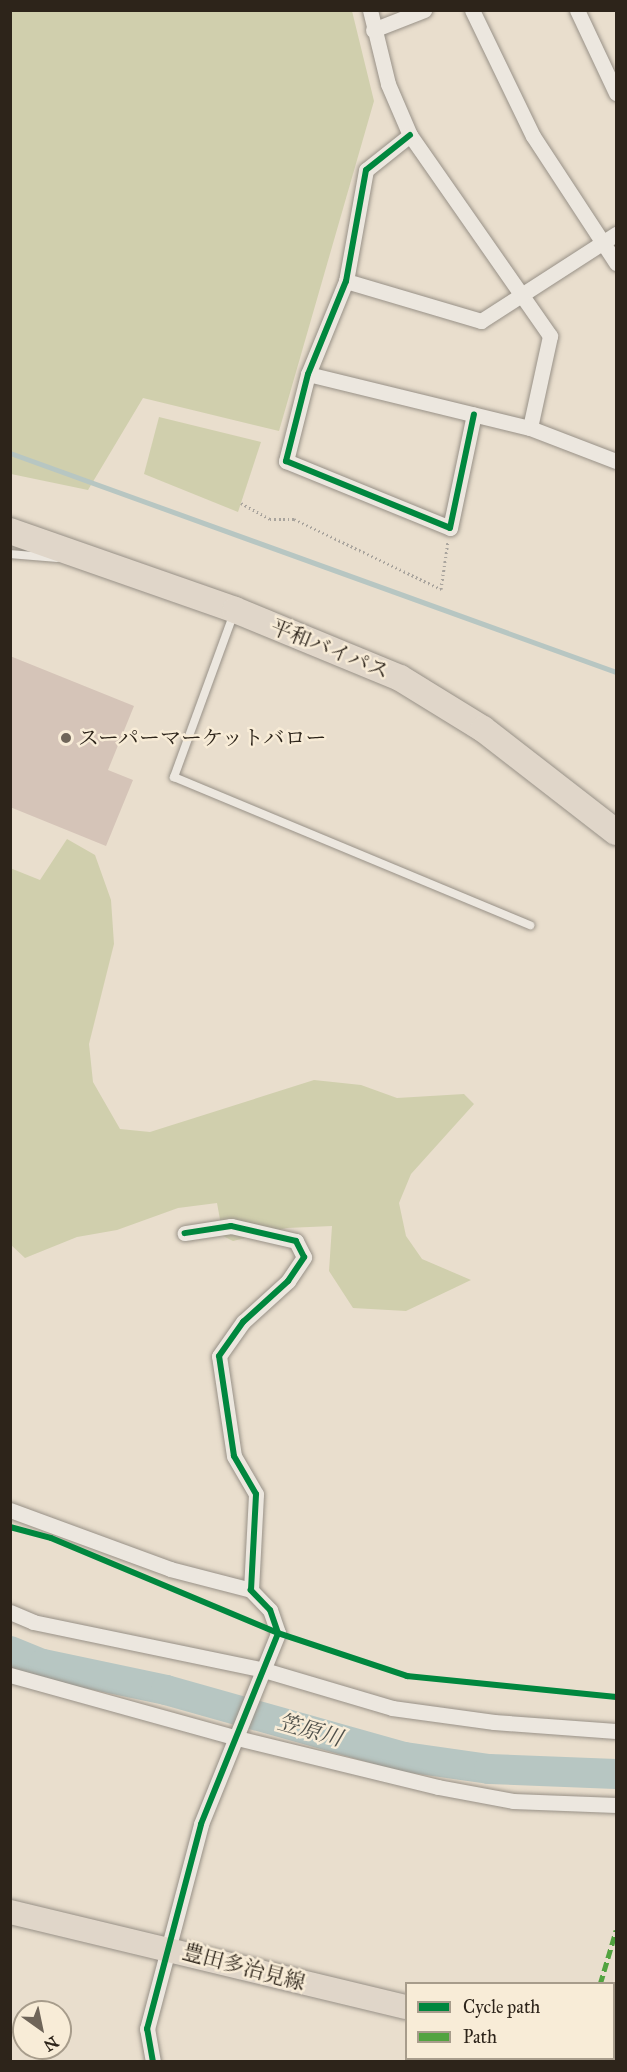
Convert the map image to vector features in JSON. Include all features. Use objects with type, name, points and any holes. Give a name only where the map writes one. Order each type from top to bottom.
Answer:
[{"type":"highway","name":"平和バイパス","points":[[10,531],[236,610],[400,678],[483,729],[616,831]]},
{"type":"main road","name":"豊田多治見線","points":[[10,1912],[168,1947],[405,2007]]},
{"type":"street","points":[[370,10],[373,30],[388,84],[410,135],[550,336],[530,428]]},
{"type":"street","points":[[373,30],[424,10]]},
{"type":"street","points":[[472,10],[533,136],[616,263]]},
{"type":"street","points":[[577,10],[616,93]]},
{"type":"street","points":[[410,135],[366,170],[346,281],[308,374],[286,461],[450,528],[474,414]]},
{"type":"street","points":[[346,281],[481,321],[616,234]]},
{"type":"street","points":[[308,374],[530,428],[616,462]]},
{"type":"street","points":[[185,1233],[231,1226],[296,1241],[304,1257],[288,1281],[243,1322],[219,1356],[234,1456],[256,1494],[250,1590]]},
{"type":"street","points":[[10,1510],[170,1569],[250,1590],[270,1610],[278,1633],[201,1824],[147,2029],[153,2061]]},
{"type":"street","points":[[10,1612],[33,1622],[264,1670],[392,1708],[494,1722],[616,1731]]},
{"type":"street","points":[[10,1675],[237,1738],[513,1801],[616,1805]]},
{"type":"lane","points":[[10,554],[88,559]]},
{"type":"lane","points":[[236,610],[174,777],[530,925]]},
{"type":"path","points":[[241,503],[270,519],[294,519],[441,590],[450,528]]},
{"type":"green space","points":[[10,11],[352,11],[374,101],[279,431],[143,398],[88,490],[11,474]]},
{"type":"green space","points":[[159,417],[261,442],[238,512],[144,474]]},
{"type":"green space","points":[[67,839],[95,855],[111,900],[114,944],[89,1044],[93,1082],[120,1129],[150,1132],[314,1080],[361,1085],[397,1098],[464,1094],[474,1104],[411,1174],[399,1203],[406,1236],[422,1259],[471,1280],[406,1311],[353,1308],[329,1271],[332,1226],[287,1228],[233,1241],[223,1236],[217,1203],[178,1208],[117,1230],[77,1237],[25,1258],[10,1244],[10,868],[40,880]]},
{"type":"building","name":"スーパーマーケットバロー","points":[[10,656],[134,706],[108,770],[133,780],[106,846],[10,807]]},
{"type":"waterway","points":[[10,453],[616,672]]},
{"type":"waterway","name":"笠原川","points":[[10,1651],[43,1664],[166,1690],[405,1757],[489,1769],[616,1774]]},
{"type":"marked path","points":[[601,1982],[616,1930]]},
{"type":"cycle path","points":[[410,135],[366,170],[346,281],[308,374],[286,461],[450,528],[474,414]]},
{"type":"cycle path","points":[[153,2062],[147,2029],[201,1824],[278,1633],[270,1610],[251,1590],[256,1494],[234,1456],[219,1356],[243,1322],[288,1281],[304,1257],[296,1241],[231,1226],[185,1233]]},
{"type":"cycle path","points":[[10,1527],[51,1538],[278,1633],[407,1676],[616,1697]]},
{"type":"place","name":"スーパーマーケットバロー","points":[[66,738]]}]
